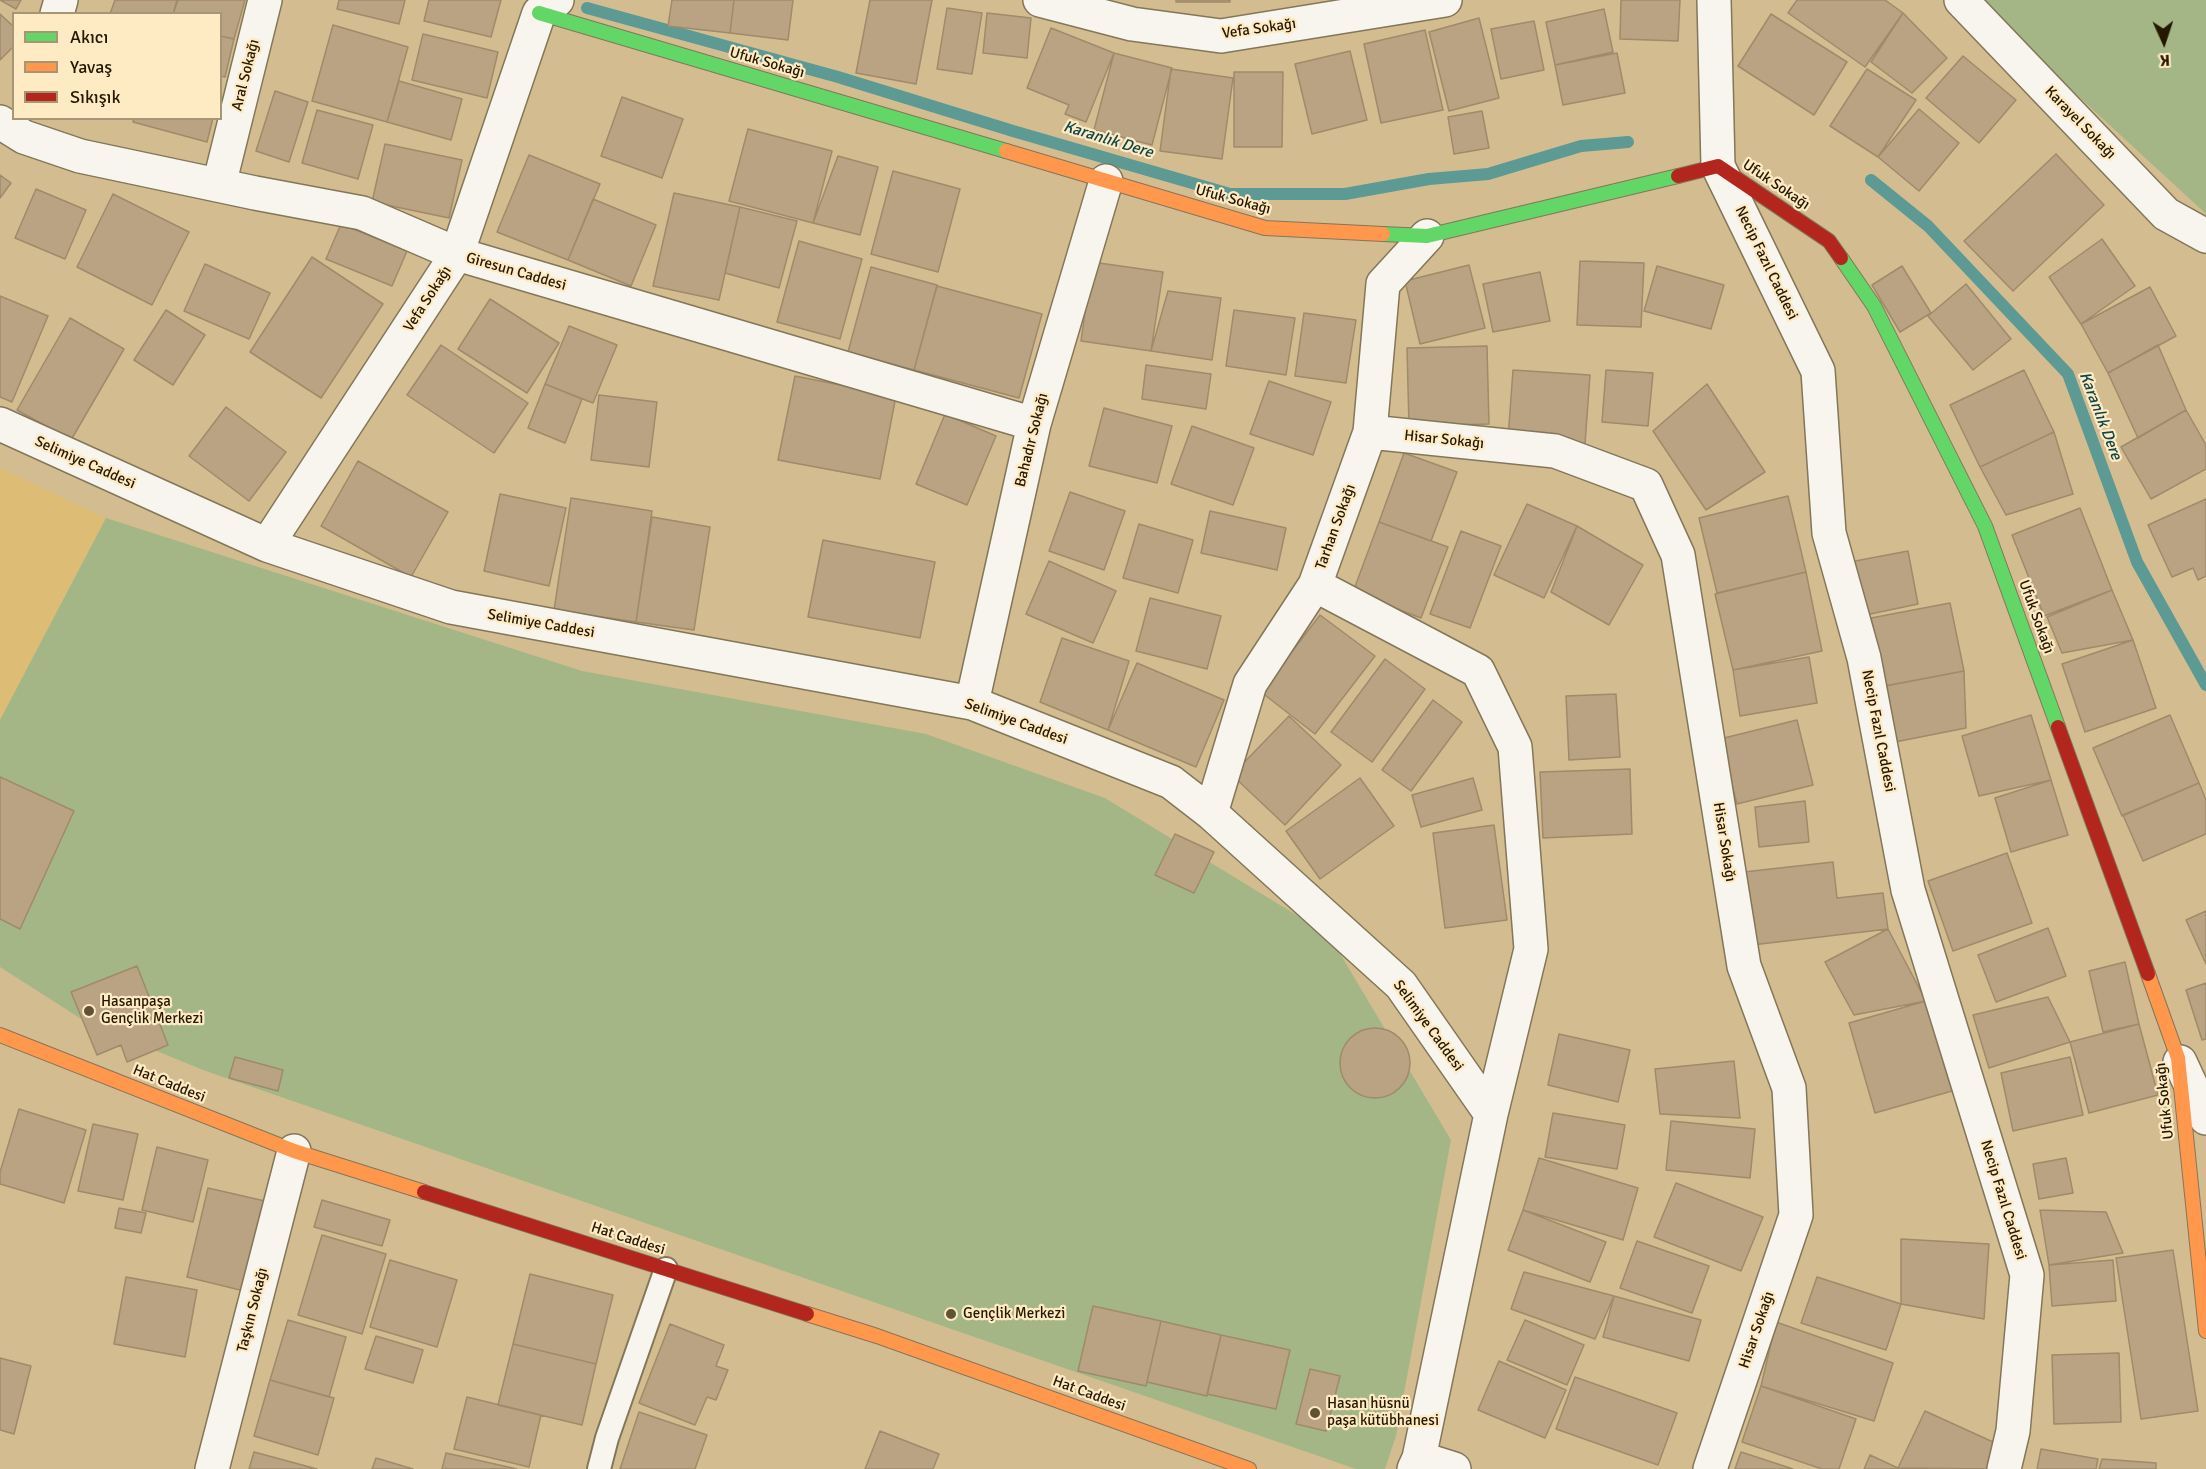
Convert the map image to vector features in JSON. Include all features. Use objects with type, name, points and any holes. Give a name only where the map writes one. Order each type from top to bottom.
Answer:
[{"type":"street","name":"Aral Sokağı","points":[[219,185],[265,0]]},
{"type":"street","name":"Vefa Sokağı","points":[[1040,0],[1132,24],[1221,36],[1445,0]]},
{"type":"street","name":"Necip Fazıl Caddesi","points":[[1714,0],[1718,166],[1818,371],[1829,533],[1864,658],[1908,890],[2027,1275],[2013,1431],[2004,1469]]},
{"type":"street","name":"Karayel Sokağı","points":[[1961,0],[2166,213],[2206,236]]},
{"type":"street","name":"Vefa Sokağı","points":[[267,545],[457,254],[548,7]]},
{"type":"street","name":"Ufuk Sokağı","points":[[548,7],[1106,181],[1265,228],[1427,236],[1718,166],[1829,242],[1874,306],[1985,526],[2178,1058],[2206,1331]]},
{"type":"street","name":"Giresun Caddesi","points":[[18,126],[80,156],[362,213],[457,254],[1034,424]]},
{"type":"street","name":"Bahadır Sokağı","points":[[972,703],[1034,424],[1106,181]]},
{"type":"street","name":"Tarhan Sokağı","points":[[1211,813],[1250,684],[1315,585],[1370,432],[1383,284],[1427,236]]},
{"type":"street","name":"Selimiye Caddesi","points":[[0,424],[267,545],[451,608],[972,703],[1172,782],[1211,813],[1401,985],[1491,1114]]},
{"type":"street","name":"Hisar Sokağı","points":[[1370,432],[1555,451],[1646,485],[1678,555],[1744,966],[1789,1088],[1796,1215],[1710,1469]]},
{"type":"street","points":[[1315,585],[1478,671],[1515,747],[1531,949],[1491,1114],[1417,1463],[1454,1469]]},
{"type":"street","name":"Hat Caddesi","points":[[0,1035],[294,1151],[877,1336],[1249,1469]]},
{"type":"street","points":[[2178,1058],[2206,1118]]},
{"type":"street","name":"Taşkın Sokağı","points":[[212,1469],[294,1151]]},
{"type":"lane","points":[[599,1469],[607,1438],[666,1269]]},
{"type":"shaded area","points":[[0,468],[106,518],[0,720]]},
{"type":"green space","points":[[1974,0],[2206,0],[2206,214]]},
{"type":"green space","points":[[106,518],[582,671],[926,734],[1105,798],[1329,935],[1451,1140],[1396,1436],[1385,1469],[1356,1469],[203,1070],[86,1022],[0,967],[0,720]]},
{"type":"building","points":[[0,0],[21,0],[16,9]]},
{"type":"building","points":[[115,0],[177,0],[174,12],[111,12]]},
{"type":"building","points":[[178,0],[245,0],[234,39],[222,36],[222,12],[174,12]]},
{"type":"building","points":[[339,0],[405,0],[399,24],[337,9]]},
{"type":"building","points":[[429,0],[501,0],[491,37],[424,21]]},
{"type":"building","points":[[672,0],[734,0],[730,33],[668,26]]},
{"type":"building","points":[[734,0],[793,0],[788,40],[730,33]]},
{"type":"building","points":[[870,0],[932,0],[916,84],[856,73]]},
{"type":"building","points":[[1176,0],[1230,0],[1230,2],[1176,2]]},
{"type":"building","points":[[1621,0],[1680,0],[1678,41],[1620,39]]},
{"type":"building","points":[[1797,0],[1885,0],[1903,13],[1865,67],[1788,13]]},
{"type":"building","points":[[947,8],[982,13],[972,74],[937,69]]},
{"type":"building","points":[[1604,9],[1613,52],[1555,65],[1546,22]]},
{"type":"building","points":[[987,13],[1031,18],[1027,58],[983,53]]},
{"type":"building","points":[[1903,13],[1947,58],[1912,93],[1871,62]]},
{"type":"building","points":[[0,14],[12,25],[12,48],[0,60]]},
{"type":"building","points":[[1771,14],[1847,62],[1814,115],[1738,66]]},
{"type":"building","points":[[1479,18],[1499,98],[1449,111],[1429,32]]},
{"type":"building","points":[[1534,21],[1544,70],[1501,79],[1491,29]]},
{"type":"building","points":[[333,25],[408,47],[387,122],[312,101]]},
{"type":"building","points":[[1051,28],[1114,53],[1086,122],[1065,114],[1069,105],[1027,88]]},
{"type":"building","points":[[1425,30],[1443,110],[1381,123],[1364,44]]},
{"type":"building","points":[[423,34],[498,52],[487,98],[412,80]]},
{"type":"building","points":[[222,36],[234,39],[225,77],[222,76]]},
{"type":"building","points":[[1350,51],[1367,120],[1312,134],[1295,64]]},
{"type":"building","points":[[1114,53],[1172,68],[1152,145],[1094,130]]},
{"type":"building","points":[[1617,53],[1625,93],[1563,105],[1555,65]]},
{"type":"building","points":[[1963,56],[2016,100],[1979,143],[1926,98]]},
{"type":"building","points":[[1171,69],[1233,78],[1222,159],[1160,151]]},
{"type":"building","points":[[1867,69],[1916,100],[1878,157],[1830,126]]},
{"type":"building","points":[[1234,72],[1283,72],[1282,147],[1234,147]]},
{"type":"building","points":[[399,81],[462,99],[451,140],[387,122]]},
{"type":"building","points":[[275,91],[308,102],[289,162],[256,151]]},
{"type":"building","points":[[622,97],[683,119],[662,178],[601,156]]},
{"type":"building","points":[[1919,109],[1959,143],[1919,191],[1878,157]]},
{"type":"building","points":[[317,110],[373,125],[358,179],[302,163]]},
{"type":"building","points":[[1482,111],[1489,148],[1454,154],[1448,117]]},
{"type":"building","points":[[134,120],[212,120],[207,142],[133,122]]},
{"type":"building","points":[[748,129],[832,151],[813,223],[729,201]]},
{"type":"building","points":[[385,144],[462,160],[449,218],[372,202]]},
{"type":"building","points":[[2056,154],[2104,205],[2013,291],[1964,241]]},
{"type":"building","points":[[529,155],[600,184],[568,260],[497,232]]},
{"type":"building","points":[[838,156],[878,167],[860,235],[813,223]]},
{"type":"building","points":[[893,171],[960,189],[938,272],[871,254]]},
{"type":"building","points":[[0,175],[11,183],[0,198]]},
{"type":"building","points":[[36,189],[86,210],[65,259],[15,238]]},
{"type":"building","points":[[674,193],[740,207],[719,300],[653,286]]},
{"type":"building","points":[[113,194],[189,232],[152,305],[77,267]]},
{"type":"building","points":[[593,199],[656,225],[631,286],[568,260]]},
{"type":"building","points":[[740,207],[797,221],[779,288],[725,273]]},
{"type":"building","points":[[341,224],[407,251],[392,286],[326,259]]},
{"type":"building","points":[[2102,239],[2135,286],[2081,324],[2049,277]]},
{"type":"building","points":[[799,241],[862,259],[840,339],[777,322]]},
{"type":"building","points":[[312,257],[383,304],[321,398],[250,352]]},
{"type":"building","points":[[1580,261],[1644,263],[1641,327],[1577,325]]},
{"type":"building","points":[[1092,262],[1163,272],[1151,351],[1081,341]]},
{"type":"building","points":[[205,264],[270,293],[249,339],[184,311]]},
{"type":"building","points":[[1469,265],[1485,328],[1420,344],[1405,281]]},
{"type":"building","points":[[1657,266],[1724,285],[1711,329],[1644,311]]},
{"type":"building","points":[[1902,266],[1931,313],[1900,332],[1872,285]]},
{"type":"building","points":[[871,267],[937,285],[914,370],[848,352]]},
{"type":"building","points":[[1540,272],[1550,321],[1493,332],[1483,284]]},
{"type":"building","points":[[1966,284],[2011,339],[1973,370],[1928,316]]},
{"type":"building","points":[[937,286],[1042,314],[1019,398],[914,370]]},
{"type":"building","points":[[2150,287],[2176,336],[2108,373],[2081,324]]},
{"type":"building","points":[[1168,291],[1221,298],[1212,360],[1151,351]]},
{"type":"building","points":[[0,296],[48,316],[12,402],[0,397]]},
{"type":"building","points":[[490,299],[559,343],[527,393],[458,349]]},
{"type":"building","points":[[166,310],[205,335],[173,385],[134,360]]},
{"type":"building","points":[[1234,310],[1295,318],[1286,375],[1226,366]]},
{"type":"building","points":[[1304,313],[1356,320],[1346,383],[1295,376]]},
{"type":"building","points":[[70,318],[124,349],[71,440],[17,410]]},
{"type":"building","points":[[569,326],[617,345],[593,403],[545,384]]},
{"type":"building","points":[[441,345],[528,403],[494,453],[407,395]]},
{"type":"building","points":[[2158,345],[2186,410],[2138,438],[2108,373]]},
{"type":"building","points":[[1487,346],[1489,424],[1409,426],[1407,348]]},
{"type":"building","points":[[1146,365],[1211,374],[1206,409],[1142,399]]},
{"type":"building","points":[[1513,370],[1590,375],[1585,444],[1508,439]]},
{"type":"building","points":[[1606,370],[1653,373],[1648,426],[1602,422]]},
{"type":"building","points":[[2024,370],[2054,432],[1980,467],[1950,405]]},
{"type":"building","points":[[795,376],[896,396],[880,479],[778,460]]},
{"type":"building","points":[[1269,381],[1331,402],[1313,455],[1250,434]]},
{"type":"building","points":[[545,384],[582,399],[565,443],[528,428]]},
{"type":"building","points":[[1707,384],[1765,472],[1706,510],[1653,431]]},
{"type":"building","points":[[599,395],[657,402],[649,467],[591,460]]},
{"type":"building","points":[[226,407],[286,452],[249,501],[189,456]]},
{"type":"building","points":[[1104,408],[1172,426],[1157,483],[1089,466]]},
{"type":"building","points":[[2186,410],[2206,445],[2206,469],[2151,499],[2121,447]]},
{"type":"building","points":[[945,414],[996,436],[967,505],[916,484]]},
{"type":"building","points":[[1192,426],[1254,448],[1233,505],[1171,484]]},
{"type":"building","points":[[2054,432],[2073,494],[2006,515],[1980,467]]},
{"type":"building","points":[[1404,453],[1457,472],[1431,541],[1379,522]]},
{"type":"building","points":[[358,461],[448,512],[411,577],[321,526]]},
{"type":"building","points":[[1070,492],[1125,511],[1104,570],[1049,551]]},
{"type":"building","points":[[500,494],[566,508],[549,586],[484,571]]},
{"type":"building","points":[[1788,496],[1806,572],[1717,593],[1699,518]]},
{"type":"building","points":[[571,498],[652,511],[636,622],[554,610]]},
{"type":"building","points":[[2206,499],[2206,576],[2198,580],[2193,568],[2172,577],[2148,525]]},
{"type":"building","points":[[1527,504],[1577,526],[1544,598],[1494,575]]},
{"type":"building","points":[[2080,508],[2112,590],[2044,616],[2012,535]]},
{"type":"building","points":[[1210,511],[1286,528],[1277,570],[1201,553]]},
{"type":"building","points":[[652,517],[710,527],[694,630],[636,622]]},
{"type":"building","points":[[1379,522],[1448,547],[1421,618],[1353,592]]},
{"type":"building","points":[[1139,524],[1193,540],[1178,593],[1123,578]]},
{"type":"building","points":[[1577,526],[1643,565],[1609,625],[1551,592]]},
{"type":"building","points":[[1461,531],[1501,546],[1470,628],[1430,614]]},
{"type":"building","points":[[823,540],[935,562],[920,638],[808,617]]},
{"type":"building","points":[[1908,551],[1918,604],[1861,616],[1850,562]]},
{"type":"building","points":[[1049,561],[1116,591],[1093,643],[1026,614]]},
{"type":"building","points":[[1806,572],[1822,651],[1733,670],[1715,594]]},
{"type":"building","points":[[2112,590],[2133,640],[2062,653],[2047,617]]},
{"type":"building","points":[[1150,598],[1221,616],[1207,669],[1136,651]]},
{"type":"building","points":[[1950,603],[1964,671],[1886,686],[1871,618]]},
{"type":"building","points":[[1320,615],[1375,656],[1315,734],[1261,692]]},
{"type":"building","points":[[1062,638],[1129,661],[1108,730],[1040,702]]},
{"type":"building","points":[[2133,640],[2156,708],[2085,732],[2062,664]]},
{"type":"building","points":[[1809,657],[1817,703],[1740,716],[1733,670]]},
{"type":"building","points":[[1385,659],[1425,689],[1372,762],[1331,732]]},
{"type":"building","points":[[1137,663],[1224,700],[1196,767],[1108,730]]},
{"type":"building","points":[[1964,671],[1966,728],[1890,743],[1879,687]]},
{"type":"building","points":[[1616,694],[1620,757],[1569,760],[1566,696]]},
{"type":"building","points":[[1433,700],[1462,722],[1411,791],[1382,770]]},
{"type":"building","points":[[2031,715],[2051,780],[1979,796],[1962,736]]},
{"type":"building","points":[[2170,715],[2199,783],[2122,816],[2093,748]]},
{"type":"building","points":[[1289,716],[1341,765],[1285,825],[1232,775]]},
{"type":"building","points":[[1797,720],[1813,785],[1737,804],[1720,739]]},
{"type":"building","points":[[1630,769],[1632,834],[1543,838],[1540,772]]},
{"type":"building","points":[[0,777],[74,811],[20,929],[0,919]]},
{"type":"building","points":[[1360,778],[1394,826],[1320,879],[1286,831]]},
{"type":"building","points":[[1473,778],[1482,810],[1421,827],[1412,795]]},
{"type":"building","points":[[2051,780],[2068,835],[2011,852],[1995,798]]},
{"type":"building","points":[[2199,783],[2206,800],[2206,834],[2143,861],[2123,815]]},
{"type":"building","points":[[1805,801],[1809,842],[1759,847],[1755,807]]},
{"type":"building","points":[[1494,825],[1507,920],[1445,928],[1433,833]]},
{"type":"building","points":[[1175,834],[1214,852],[1194,893],[1155,875]]},
{"type":"building","points":[[2007,853],[2032,923],[1953,951],[1928,881]]},
{"type":"building","points":[[1833,862],[1837,898],[1883,893],[1888,929],[1752,945],[1744,872]]},
{"type":"building","points":[[2206,911],[2206,964],[2186,920]]},
{"type":"building","points":[[2048,928],[2066,976],[1996,1002],[1978,955]]},
{"type":"building","points":[[1888,929],[1926,1001],[1854,1015],[1825,962]]},
{"type":"building","points":[[2125,962],[2139,1024],[2103,1032],[2089,971]]},
{"type":"building","points":[[137,966],[168,1045],[127,1062],[121,1045],[97,1055],[71,992]]},
{"type":"building","points":[[2206,983],[2206,1039],[2202,1040],[2186,990]]},
{"type":"building","points":[[2048,997],[2070,1042],[1989,1068],[1973,1015]]},
{"type":"building","points":[[1926,1001],[1952,1091],[1875,1113],[1849,1023]]},
{"type":"building","points":[[2139,1024],[2158,1095],[2089,1113],[2070,1042]]},
{"type":"building","points":[[1375,1028],[1394,1034],[1404,1044],[1410,1063],[1404,1082],[1394,1092],[1375,1098],[1356,1092],[1346,1082],[1340,1063],[1346,1044],[1356,1034]]},
{"type":"building","points":[[1559,1034],[1630,1050],[1618,1102],[1548,1085]]},
{"type":"building","points":[[235,1057],[283,1070],[278,1091],[229,1078]]},
{"type":"building","points":[[2070,1057],[2083,1115],[2013,1131],[2001,1073]]},
{"type":"building","points":[[1734,1061],[1740,1118],[1660,1114],[1655,1069]]},
{"type":"building","points":[[19,1109],[86,1130],[64,1203],[0,1184],[0,1172]]},
{"type":"building","points":[[1553,1113],[1625,1125],[1617,1169],[1545,1157]]},
{"type":"building","points":[[1671,1121],[1755,1129],[1750,1178],[1666,1170]]},
{"type":"building","points":[[93,1124],[138,1134],[123,1200],[78,1191]]},
{"type":"building","points":[[157,1147],[208,1160],[193,1222],[142,1210]]},
{"type":"building","points":[[1539,1158],[1638,1188],[1623,1240],[1523,1210]]},
{"type":"building","points":[[2066,1158],[2073,1193],[2039,1199],[2033,1164]]},
{"type":"building","points":[[1676,1183],[1763,1217],[1741,1271],[1654,1237]]},
{"type":"building","points":[[208,1188],[265,1201],[244,1291],[187,1277]]},
{"type":"building","points":[[322,1200],[390,1220],[382,1246],[314,1227]]},
{"type":"building","points":[[119,1208],[146,1213],[141,1233],[115,1228]]},
{"type":"building","points":[[1523,1210],[1606,1242],[1590,1282],[1508,1250]]},
{"type":"building","points":[[2040,1210],[2106,1212],[2123,1253],[2049,1265]]},
{"type":"building","points":[[322,1235],[386,1254],[362,1334],[298,1315]]},
{"type":"building","points":[[1901,1239],[1989,1244],[1984,1319],[1901,1304]]},
{"type":"building","points":[[1637,1241],[1709,1266],[1692,1313],[1620,1288]]},
{"type":"building","points":[[2173,1250],[2198,1411],[2141,1419],[2116,1258]]},
{"type":"building","points":[[390,1260],[457,1280],[437,1347],[370,1327]]},
{"type":"building","points":[[2113,1260],[2116,1301],[2052,1306],[2049,1265]]},
{"type":"building","points":[[1524,1272],[1614,1296],[1595,1339],[1511,1309]]},
{"type":"building","points":[[530,1274],[613,1295],[596,1364],[513,1344]]},
{"type":"building","points":[[126,1277],[197,1290],[185,1357],[114,1344]]},
{"type":"building","points":[[1817,1277],[1901,1304],[1886,1350],[1801,1323]]},
{"type":"building","points":[[1614,1296],[1701,1320],[1689,1361],[1603,1337]]},
{"type":"building","points":[[1093,1306],[1161,1321],[1146,1386],[1078,1371]]},
{"type":"building","points":[[288,1320],[346,1337],[329,1397],[270,1380]]},
{"type":"building","points":[[1525,1320],[1584,1345],[1567,1385],[1507,1360]]},
{"type":"building","points":[[1161,1321],[1221,1335],[1207,1396],[1147,1382]]},
{"type":"building","points":[[1776,1322],[1893,1363],[1874,1421],[1761,1386]]},
{"type":"building","points":[[670,1324],[724,1345],[716,1366],[728,1370],[716,1400],[707,1397],[695,1425],[639,1403]]},
{"type":"building","points":[[1221,1335],[1290,1350],[1276,1409],[1207,1394]]},
{"type":"building","points":[[376,1336],[423,1350],[413,1383],[365,1369]]},
{"type":"building","points":[[513,1344],[596,1364],[582,1425],[498,1405]]},
{"type":"building","points":[[2119,1353],[2121,1422],[2054,1424],[2052,1355]]},
{"type":"building","points":[[0,1358],[31,1366],[14,1434],[0,1430]]},
{"type":"building","points":[[1499,1361],[1566,1390],[1545,1438],[1478,1410]]},
{"type":"building","points":[[1310,1369],[1340,1376],[1326,1431],[1296,1424]]},
{"type":"building","points":[[1575,1377],[1677,1413],[1658,1465],[1556,1429]]},
{"type":"building","points":[[270,1380],[334,1398],[318,1455],[254,1436]]},
{"type":"building","points":[[1761,1386],[1856,1419],[1839,1469],[1822,1469],[1742,1442]]},
{"type":"building","points":[[467,1397],[541,1415],[529,1467],[454,1449]]},
{"type":"building","points":[[1925,1411],[2004,1447],[1993,1469],[1898,1468]]},
{"type":"building","points":[[639,1412],[707,1435],[695,1469],[620,1469]]},
{"type":"building","points":[[880,1431],[939,1454],[933,1469],[865,1469]]},
{"type":"building","points":[[2041,1449],[2098,1459],[2096,1469],[2037,1469]]},
{"type":"building","points":[[254,1452],[317,1469],[249,1469]]},
{"type":"building","points":[[1741,1452],[1793,1469],[1735,1469]]},
{"type":"building","points":[[446,1453],[517,1469],[442,1469]]},
{"type":"building","points":[[1870,1455],[1900,1469],[1864,1469]]},
{"type":"building","points":[[376,1458],[413,1469],[372,1469]]},
{"type":"building","points":[[2102,1459],[2156,1463],[2156,1469],[2099,1469]]},
{"type":"waterway","name":"Karanlık Dere","points":[[587,8],[838,77],[1230,194],[1345,194],[1429,179],[1488,174],[1581,146],[1628,142]]},
{"type":"waterway","name":"Karanlık Dere","points":[[1871,180],[1928,226],[2068,374],[2137,562],[2206,685]]},
{"type":"traffic: fast","points":[[539,13],[1006,151]]},
{"type":"traffic: fast","points":[[1383,234],[1427,236],[1678,176]]},
{"type":"traffic: fast","points":[[1841,258],[1874,306],[1985,526],[2058,727]]},
{"type":"traffic: slow","points":[[1006,151],[1265,228],[1383,234]]},
{"type":"traffic: slow","points":[[2148,974],[2178,1058],[2206,1331]]},
{"type":"traffic: slow","points":[[0,1035],[294,1151],[424,1192]]},
{"type":"traffic: slow","points":[[807,1314],[877,1336],[1249,1469]]},
{"type":"traffic: jam","points":[[1678,176],[1718,166],[1829,241],[1841,258]]},
{"type":"traffic: jam","points":[[2058,727],[2148,974]]},
{"type":"traffic: jam","points":[[424,1192],[807,1314]]},
{"type":"place","name":"Hasanpaşa Gençlik Merkezi","points":[[89,1011]]},
{"type":"place","name":"Gençlik Merkezi","points":[[951,1314]]},
{"type":"place","name":"Hasan hüsnü paşa kütübhanesi","points":[[1315,1413]]}]
